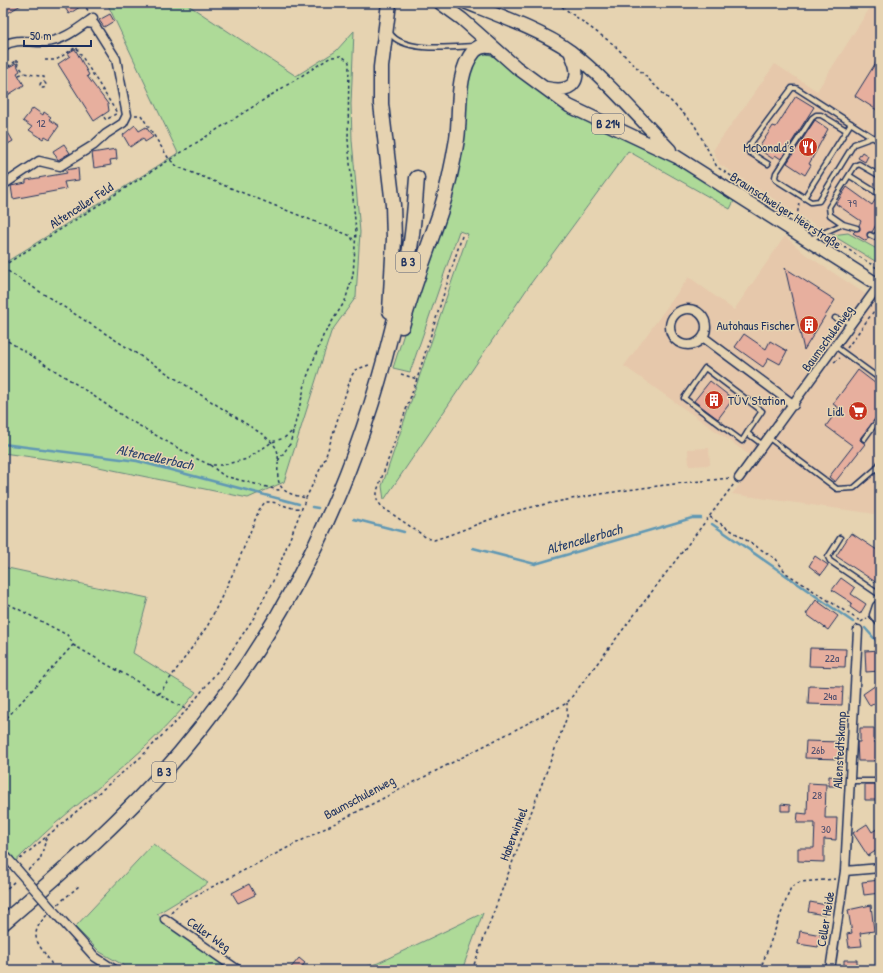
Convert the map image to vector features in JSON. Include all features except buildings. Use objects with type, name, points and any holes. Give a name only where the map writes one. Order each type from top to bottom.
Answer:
[{"type":"highway","points":[[388,345],[394,238],[393,205],[381,104],[381,67],[389,3]]},
{"type":"highway","points":[[377,388],[390,373],[416,281],[441,210],[454,156],[464,73],[472,54],[485,46]]},
{"type":"highway","name":"B 3","points":[[3,923],[90,846],[148,789],[181,752],[245,669],[294,589],[320,536],[353,458],[377,388],[410,249],[417,178]]},
{"type":"main road","name":"B 214","points":[[440,3],[462,20],[485,46],[569,106],[677,157]]},
{"type":"main road","name":"B 214","points":[[467,3],[547,38],[569,51],[600,78],[677,157]]},
{"type":"main road","points":[[543,87],[558,90],[566,88],[573,83],[577,77],[577,70],[569,51]]},
{"type":"main road","name":"Braunschweiger Heerstraße","points":[[677,157],[880,286]]},
{"type":"street","points":[[3,46],[10,42],[22,40],[46,42],[60,39],[90,21],[94,24],[116,59],[127,115],[124,123],[106,134],[94,145],[60,166],[39,161],[3,185]]},
{"type":"street","name":"Baumschulenweg","points":[[739,478],[764,446],[880,286]]},
{"type":"street","points":[[685,309],[698,312],[706,324],[703,337],[691,345],[678,342],[670,330],[673,317],[685,309]]},
{"type":"street","points":[[703,337],[794,405]]},
{"type":"street","points":[[877,618],[877,606],[880,604]]},
{"type":"street","name":"Allenstedtskamp","points":[[845,874],[858,630]]},
{"type":"street","points":[[3,853],[52,912],[95,957],[115,970]]},
{"type":"street","points":[[845,874],[880,868]]},
{"type":"street","name":"Celler Heide","points":[[830,970],[845,874]]},
{"type":"street","name":"Celler Weg","points":[[165,919],[238,970]]},
{"type":"lane","points":[[386,25],[391,35],[400,43],[407,45],[485,46]]},
{"type":"lane","points":[[768,164],[749,152],[748,147],[792,88],[796,88],[880,142]]},
{"type":"lane","points":[[846,130],[821,114],[816,114],[775,177],[776,180],[811,202],[819,201],[854,144],[872,137]]},
{"type":"lane","points":[[804,198],[851,123]]},
{"type":"lane","points":[[857,228],[843,224],[830,215],[829,207],[855,166],[860,164],[880,176]]},
{"type":"lane","points":[[850,176],[879,194]]},
{"type":"lane","points":[[807,240],[843,224]]},
{"type":"lane","points":[[870,235],[874,237],[880,232]]},
{"type":"lane","points":[[834,318],[852,324]]},
{"type":"lane","points":[[836,346],[880,379]]},
{"type":"lane","points":[[704,368],[762,411],[747,433],[742,441],[684,398],[704,368]]},
{"type":"lane","points":[[864,439],[880,417]]},
{"type":"lane","points":[[747,433],[764,446]]},
{"type":"lane","points":[[769,438],[837,489],[854,488],[876,469],[880,462]]},
{"type":"lane","points":[[876,469],[880,472]]},
{"type":"lane","points":[[840,538],[828,557],[830,561],[880,595]]},
{"type":"lane","points":[[849,781],[880,781]]},
{"type":"path","points":[[557,3],[613,44],[694,124],[717,167],[880,270]]},
{"type":"path","points":[[45,60],[56,60],[76,47],[117,113],[106,120],[103,116]]},
{"type":"path","name":"Altenceller Feld","points":[[3,267],[169,159],[331,57],[342,56],[349,62],[348,140],[356,232]]},
{"type":"path","points":[[3,60],[8,67]]},
{"type":"path","points":[[16,61],[24,73]]},
{"type":"path","points":[[3,70],[16,61],[21,61]]},
{"type":"path","points":[[19,75],[24,73],[44,76],[44,82]]},
{"type":"path","points":[[127,115],[141,115],[169,159],[178,167],[351,236],[355,244]]},
{"type":"path","points":[[796,192],[799,199],[797,218]]},
{"type":"path","points":[[351,236],[356,232]]},
{"type":"path","points":[[278,462],[290,444],[307,377],[323,336],[345,301],[353,275],[356,232]]},
{"type":"path","points":[[462,236],[417,379],[377,491],[377,500],[382,507],[427,538],[434,540],[522,509],[588,495],[661,485],[739,478]]},
{"type":"path","points":[[3,267],[256,430],[272,442],[277,451],[278,478],[282,489],[289,494],[306,498]]},
{"type":"path","points":[[3,338],[70,380],[126,418],[195,458],[210,465],[224,476],[278,490],[282,489]]},
{"type":"path","points":[[19,860],[141,757],[187,710],[220,668],[252,619],[273,581],[306,498],[325,459],[350,377],[355,370],[369,365]]},
{"type":"path","points":[[401,374],[417,379]]},
{"type":"path","points":[[210,465],[223,465],[247,459],[272,442],[284,438],[295,429]]},
{"type":"path","points":[[567,703],[739,478]]},
{"type":"path","points":[[159,694],[208,625],[265,502],[274,501],[292,510],[302,508]]},
{"type":"path","points":[[710,517],[776,559],[786,573],[861,622]]},
{"type":"path","points":[[3,600],[69,636],[73,645],[187,710]]},
{"type":"path","points":[[858,630],[864,619],[877,618]]},
{"type":"path","points":[[3,722],[73,645]]},
{"type":"path","name":"Baumschulenweg","points":[[165,919],[181,903],[567,703]]},
{"type":"path","name":"Haberwinkel","points":[[472,970],[567,717],[567,703]]},
{"type":"path","points":[[40,860],[47,836]]},
{"type":"path","points":[[3,874],[8,869]]},
{"type":"path","points":[[760,970],[791,887],[800,882],[845,874]]},
{"type":"path","points":[[54,970],[35,938],[36,930],[40,922],[80,886]]},
{"type":"shaded area","points":[[873,3],[880,3],[879,266],[719,164],[713,150],[775,64],[817,91]]},
{"type":"shaded area","points":[[785,236],[805,254],[870,297],[880,300],[880,516],[869,513],[732,494],[758,461],[624,366],[689,277],[734,310]]},
{"type":"shaded area","points":[[709,448],[710,465],[689,466],[688,449]]},
{"type":"green space","points":[[107,3],[185,3],[296,76],[336,51],[354,31],[351,104],[352,140],[360,232],[356,297],[331,332],[284,482],[248,498],[89,465],[3,453],[3,264],[178,153]]},
{"type":"green space","points":[[483,53],[491,55],[514,71],[675,161],[734,201],[730,209],[628,151],[531,283],[384,500],[382,486],[468,234],[459,231],[410,372],[393,368],[423,274],[465,79],[478,54]]},
{"type":"green space","points":[[848,233],[875,248],[880,249],[880,264],[832,235]]},
{"type":"green space","points":[[3,567],[148,598],[133,653],[196,692],[165,728],[130,761],[56,823],[3,873]]},
{"type":"green space","points":[[153,844],[208,883],[157,914],[232,970],[132,970],[100,952],[75,927]]},
{"type":"green space","points":[[483,913],[462,970],[356,970],[378,963]]},
{"type":"waterway","name":"Altencellerbach","points":[[3,444],[137,461],[299,504]]},
{"type":"waterway","name":"Altencellerbach","points":[[312,507],[318,508]]},
{"type":"waterway","name":"Altencellerbach","points":[[473,548],[535,564],[692,518],[701,518]]},
{"type":"waterway","name":"Altencellerbach","points":[[354,519],[404,532]]},
{"type":"waterway","name":"Altencellerbach","points":[[712,524],[853,622]]},
{"type":"waterway","name":"Altencellerbach","points":[[865,628],[880,645]]},
{"type":"place","name":"McDonald's","points":[[808,147]]},
{"type":"place","name":"Autohaus Fischer","points":[[809,325]]},
{"type":"place","name":"TÜV Station","points":[[714,400]]},
{"type":"place","name":"Lidl","points":[[858,411]]}]
